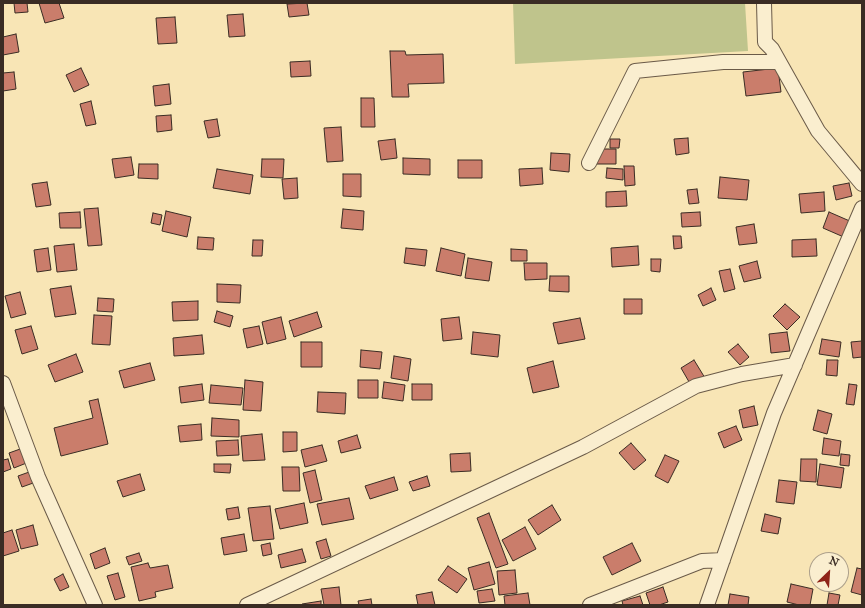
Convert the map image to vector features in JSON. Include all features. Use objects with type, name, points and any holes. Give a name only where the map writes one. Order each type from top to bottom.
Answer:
[{"type":"street","points":[[764,3],[765,42],[772,49],[818,131],[862,184]]},
{"type":"street","points":[[588,163],[635,71],[723,62],[779,62]]},
{"type":"street","points":[[708,605],[774,413],[862,208]]},
{"type":"street","points":[[247,605],[583,448],[696,386],[742,374],[795,365]]},
{"type":"street","points":[[3,383],[38,477],[95,605]]},
{"type":"street","points":[[590,605],[702,561],[723,560]]},
{"type":"green space","points":[[513,3],[745,3],[748,51],[515,64]]},
{"type":"building","points":[[14,3],[27,3],[28,12],[15,13]]},
{"type":"building","points":[[39,3],[59,3],[64,18],[45,23]]},
{"type":"building","points":[[307,3],[309,15],[289,17],[287,4]]},
{"type":"building","points":[[243,14],[245,36],[229,37],[227,15]]},
{"type":"building","points":[[175,17],[177,43],[158,44],[156,18]]},
{"type":"building","points":[[16,34],[19,52],[3,55],[3,37]]},
{"type":"building","points":[[390,51],[405,51],[406,55],[443,54],[444,83],[408,84],[409,97],[392,97]]},
{"type":"building","points":[[310,61],[311,76],[291,77],[290,62]]},
{"type":"building","points":[[81,68],[89,85],[74,92],[66,75]]},
{"type":"building","points":[[778,68],[781,92],[746,96],[743,72]]},
{"type":"building","points":[[14,72],[16,89],[3,91],[3,73]]},
{"type":"building","points":[[169,84],[171,104],[155,106],[153,86]]},
{"type":"building","points":[[361,98],[374,98],[375,127],[361,127]]},
{"type":"building","points":[[91,101],[96,124],[86,126],[80,104]]},
{"type":"building","points":[[171,115],[172,130],[157,132],[156,116]]},
{"type":"building","points":[[217,119],[220,136],[208,138],[204,121]]},
{"type":"building","points":[[341,127],[343,161],[327,162],[324,128]]},
{"type":"building","points":[[688,138],[689,153],[676,155],[674,139]]},
{"type":"building","points":[[395,139],[397,158],[381,160],[378,141]]},
{"type":"building","points":[[610,139],[620,139],[619,148],[610,148]]},
{"type":"building","points":[[596,149],[616,149],[616,164],[596,164]]},
{"type":"building","points":[[551,153],[570,154],[569,172],[550,170]]},
{"type":"building","points":[[131,157],[134,175],[115,178],[112,159]]},
{"type":"building","points":[[403,158],[430,159],[430,175],[403,174]]},
{"type":"building","points":[[262,159],[284,159],[283,178],[261,177]]},
{"type":"building","points":[[458,160],[482,160],[482,178],[458,178]]},
{"type":"building","points":[[139,164],[158,164],[158,179],[138,178]]},
{"type":"building","points":[[624,166],[634,166],[635,185],[625,186]]},
{"type":"building","points":[[542,168],[543,184],[520,186],[519,169]]},
{"type":"building","points":[[607,168],[623,169],[623,180],[606,178]]},
{"type":"building","points":[[217,169],[253,175],[250,194],[213,188]]},
{"type":"building","points":[[343,174],[361,174],[361,197],[343,196]]},
{"type":"building","points":[[720,177],[749,180],[747,200],[718,198]]},
{"type":"building","points":[[297,178],[298,198],[284,199],[282,179]]},
{"type":"building","points":[[47,182],[51,205],[36,207],[32,184]]},
{"type":"building","points":[[849,183],[852,196],[836,200],[833,186]]},
{"type":"building","points":[[697,189],[699,203],[689,204],[687,190]]},
{"type":"building","points":[[626,191],[627,206],[606,207],[606,192]]},
{"type":"building","points":[[824,192],[825,211],[801,213],[799,194]]},
{"type":"building","points":[[98,208],[102,245],[88,246],[84,209]]},
{"type":"building","points":[[343,209],[364,211],[363,230],[341,228]]},
{"type":"building","points":[[166,211],[191,217],[187,237],[162,231]]},
{"type":"building","points":[[80,212],[81,228],[60,228],[59,213]]},
{"type":"building","points":[[700,212],[701,226],[682,227],[681,213]]},
{"type":"building","points":[[829,212],[852,222],[846,238],[823,228]]},
{"type":"building","points":[[153,213],[162,215],[160,225],[151,223]]},
{"type":"building","points":[[754,224],[757,243],[739,245],[736,227]]},
{"type":"building","points":[[673,236],[681,236],[682,248],[674,249]]},
{"type":"building","points":[[198,237],[214,238],[213,250],[197,249]]},
{"type":"building","points":[[816,239],[817,256],[792,257],[792,240]]},
{"type":"building","points":[[253,240],[263,240],[262,256],[252,256]]},
{"type":"building","points":[[74,244],[77,270],[57,272],[54,246]]},
{"type":"building","points":[[638,246],[639,265],[612,267],[611,248]]},
{"type":"building","points":[[48,248],[51,270],[37,272],[34,250]]},
{"type":"building","points":[[406,248],[427,250],[425,266],[404,263]]},
{"type":"building","points":[[441,248],[465,254],[461,276],[436,271]]},
{"type":"building","points":[[511,249],[527,250],[527,261],[511,261]]},
{"type":"building","points":[[468,258],[492,262],[489,281],[465,278]]},
{"type":"building","points":[[651,259],[661,259],[660,272],[651,271]]},
{"type":"building","points":[[757,261],[761,278],[744,282],[739,266]]},
{"type":"building","points":[[524,263],[547,263],[547,279],[525,280]]},
{"type":"building","points":[[730,269],[735,289],[724,292],[719,271]]},
{"type":"building","points":[[550,276],[569,276],[569,292],[549,291]]},
{"type":"building","points":[[217,284],[241,285],[240,303],[217,302]]},
{"type":"building","points":[[71,286],[76,314],[55,317],[50,289]]},
{"type":"building","points":[[711,288],[716,300],[703,306],[698,295]]},
{"type":"building","points":[[20,292],[26,314],[11,318],[5,296]]},
{"type":"building","points":[[98,298],[114,299],[113,312],[97,311]]},
{"type":"building","points":[[624,299],[642,299],[642,314],[624,314]]},
{"type":"building","points":[[198,301],[198,320],[173,321],[172,302]]},
{"type":"building","points":[[785,304],[800,317],[787,330],[773,316]]},
{"type":"building","points":[[217,311],[233,316],[230,327],[214,322]]},
{"type":"building","points":[[317,312],[322,327],[294,337],[289,321]]},
{"type":"building","points":[[94,315],[112,316],[110,345],[92,344]]},
{"type":"building","points":[[281,317],[286,339],[267,344],[262,322]]},
{"type":"building","points":[[459,317],[462,339],[443,341],[441,319]]},
{"type":"building","points":[[580,318],[585,339],[558,344],[553,323]]},
{"type":"building","points":[[31,326],[38,349],[22,354],[15,330]]},
{"type":"building","points":[[259,326],[263,344],[247,348],[243,329]]},
{"type":"building","points":[[473,332],[500,335],[498,357],[471,354]]},
{"type":"building","points":[[787,332],[790,351],[771,353],[769,334]]},
{"type":"building","points":[[202,335],[204,354],[174,356],[173,338]]},
{"type":"building","points":[[822,339],[841,342],[839,357],[819,354]]},
{"type":"building","points":[[862,341],[862,357],[853,358],[851,342]]},
{"type":"building","points":[[301,342],[322,342],[322,367],[301,367]]},
{"type":"building","points":[[738,344],[749,357],[740,365],[728,352]]},
{"type":"building","points":[[361,350],[382,352],[380,369],[360,367]]},
{"type":"building","points":[[76,354],[83,372],[55,382],[48,365]]},
{"type":"building","points":[[394,356],[411,359],[408,381],[391,378]]},
{"type":"building","points":[[694,360],[705,378],[692,387],[681,368]]},
{"type":"building","points":[[827,360],[838,360],[837,376],[826,375]]},
{"type":"building","points":[[553,361],[559,387],[533,393],[527,368]]},
{"type":"building","points":[[150,363],[155,380],[124,388],[119,371]]},
{"type":"building","points":[[245,380],[263,382],[261,411],[243,410]]},
{"type":"building","points":[[358,380],[378,380],[378,398],[358,398]]},
{"type":"building","points":[[384,382],[405,385],[403,401],[382,398]]},
{"type":"building","points":[[202,384],[204,400],[181,403],[179,387]]},
{"type":"building","points":[[412,384],[432,384],[432,400],[412,400]]},
{"type":"building","points":[[849,384],[857,385],[854,405],[846,404]]},
{"type":"building","points":[[211,385],[243,388],[241,405],[209,403]]},
{"type":"building","points":[[318,392],[346,393],[345,414],[317,412]]},
{"type":"building","points":[[98,399],[108,444],[61,456],[54,428],[93,418],[89,401]]},
{"type":"building","points":[[754,406],[758,425],[743,428],[739,410]]},
{"type":"building","points":[[818,410],[832,414],[827,434],[813,430]]},
{"type":"building","points":[[212,418],[239,420],[239,437],[211,436]]},
{"type":"building","points":[[201,424],[202,440],[180,442],[178,426]]},
{"type":"building","points":[[736,426],[742,440],[724,448],[718,433]]},
{"type":"building","points":[[283,432],[297,432],[297,451],[283,452]]},
{"type":"building","points":[[262,434],[265,460],[243,461],[241,436]]},
{"type":"building","points":[[357,435],[361,448],[341,453],[338,441]]},
{"type":"building","points":[[824,438],[841,441],[839,456],[822,454]]},
{"type":"building","points":[[238,440],[239,455],[217,456],[216,441]]},
{"type":"building","points":[[631,443],[646,460],[634,470],[619,453]]},
{"type":"building","points":[[322,445],[327,461],[305,467],[301,450]]},
{"type":"building","points":[[23,448],[29,462],[14,468],[9,453]]},
{"type":"building","points":[[470,453],[471,471],[451,472],[450,454]]},
{"type":"building","points":[[841,454],[850,455],[849,466],[840,465]]},
{"type":"building","points":[[665,455],[679,461],[668,483],[655,476]]},
{"type":"building","points":[[8,459],[11,469],[3,472],[3,460]]},
{"type":"building","points":[[801,459],[817,459],[816,482],[800,481]]},
{"type":"building","points":[[214,464],[231,464],[230,473],[214,472]]},
{"type":"building","points":[[820,464],[844,468],[841,488],[817,485]]},
{"type":"building","points":[[282,467],[299,467],[300,491],[283,491]]},
{"type":"building","points":[[315,470],[322,500],[310,503],[303,473]]},
{"type":"building","points":[[32,471],[36,482],[22,487],[18,476]]},
{"type":"building","points":[[140,474],[145,490],[123,497],[117,481]]},
{"type":"building","points":[[427,476],[430,486],[413,491],[409,482]]},
{"type":"building","points":[[394,477],[398,490],[370,499],[365,486]]},
{"type":"building","points":[[779,480],[797,482],[794,504],[776,502]]},
{"type":"building","points":[[349,498],[354,519],[322,525],[317,504]]},
{"type":"building","points":[[304,503],[308,523],[280,529],[275,509]]},
{"type":"building","points":[[552,505],[561,520],[538,535],[528,520]]},
{"type":"building","points":[[270,506],[274,539],[253,541],[248,508]]},
{"type":"building","points":[[238,507],[240,518],[228,520],[226,509]]},
{"type":"building","points":[[489,513],[508,564],[496,568],[477,518]]},
{"type":"building","points":[[765,514],[781,518],[778,534],[761,531]]},
{"type":"building","points":[[33,525],[38,545],[21,549],[16,530]]},
{"type":"building","points":[[525,527],[536,549],[513,561],[502,540]]},
{"type":"building","points":[[12,530],[19,551],[3,556],[3,533]]},
{"type":"building","points":[[244,534],[247,551],[224,555],[221,538]]},
{"type":"building","points":[[326,539],[331,556],[321,559],[316,542]]},
{"type":"building","points":[[270,543],[272,554],[263,556],[261,545]]},
{"type":"building","points":[[632,543],[641,561],[612,575],[603,557]]},
{"type":"building","points":[[105,548],[110,563],[95,569],[90,554]]},
{"type":"building","points":[[302,549],[306,562],[281,568],[278,555]]},
{"type":"building","points":[[139,553],[142,561],[129,565],[126,557]]},
{"type":"building","points":[[489,562],[495,584],[474,590],[468,568]]},
{"type":"building","points":[[148,563],[150,568],[168,565],[173,588],[155,592],[156,597],[139,601],[131,567]]},
{"type":"building","points":[[448,566],[467,579],[457,593],[438,580]]},
{"type":"building","points":[[857,568],[862,569],[862,595],[851,592]]},
{"type":"building","points":[[515,570],[517,593],[499,595],[497,571]]},
{"type":"building","points":[[118,573],[125,597],[115,600],[107,576]]},
{"type":"building","points":[[63,574],[69,587],[60,591],[54,579]]},
{"type":"building","points":[[791,584],[809,588],[809,592],[812,592],[810,605],[799,605],[787,602]]},
{"type":"building","points":[[339,587],[341,605],[324,605],[321,589]]},
{"type":"building","points":[[663,587],[668,602],[659,605],[650,605],[646,593]]},
{"type":"building","points":[[492,589],[495,601],[479,603],[477,591]]},
{"type":"building","points":[[432,592],[435,605],[418,605],[416,595]]},
{"type":"building","points":[[528,593],[530,605],[505,605],[504,596]]},
{"type":"building","points":[[829,593],[840,595],[838,605],[827,605]]},
{"type":"building","points":[[730,594],[749,597],[748,605],[728,605]]},
{"type":"building","points":[[640,596],[643,605],[623,605],[622,601]]},
{"type":"building","points":[[371,599],[372,605],[359,605],[358,601]]},
{"type":"building","points":[[321,601],[321,605],[302,605],[302,604]]}]
